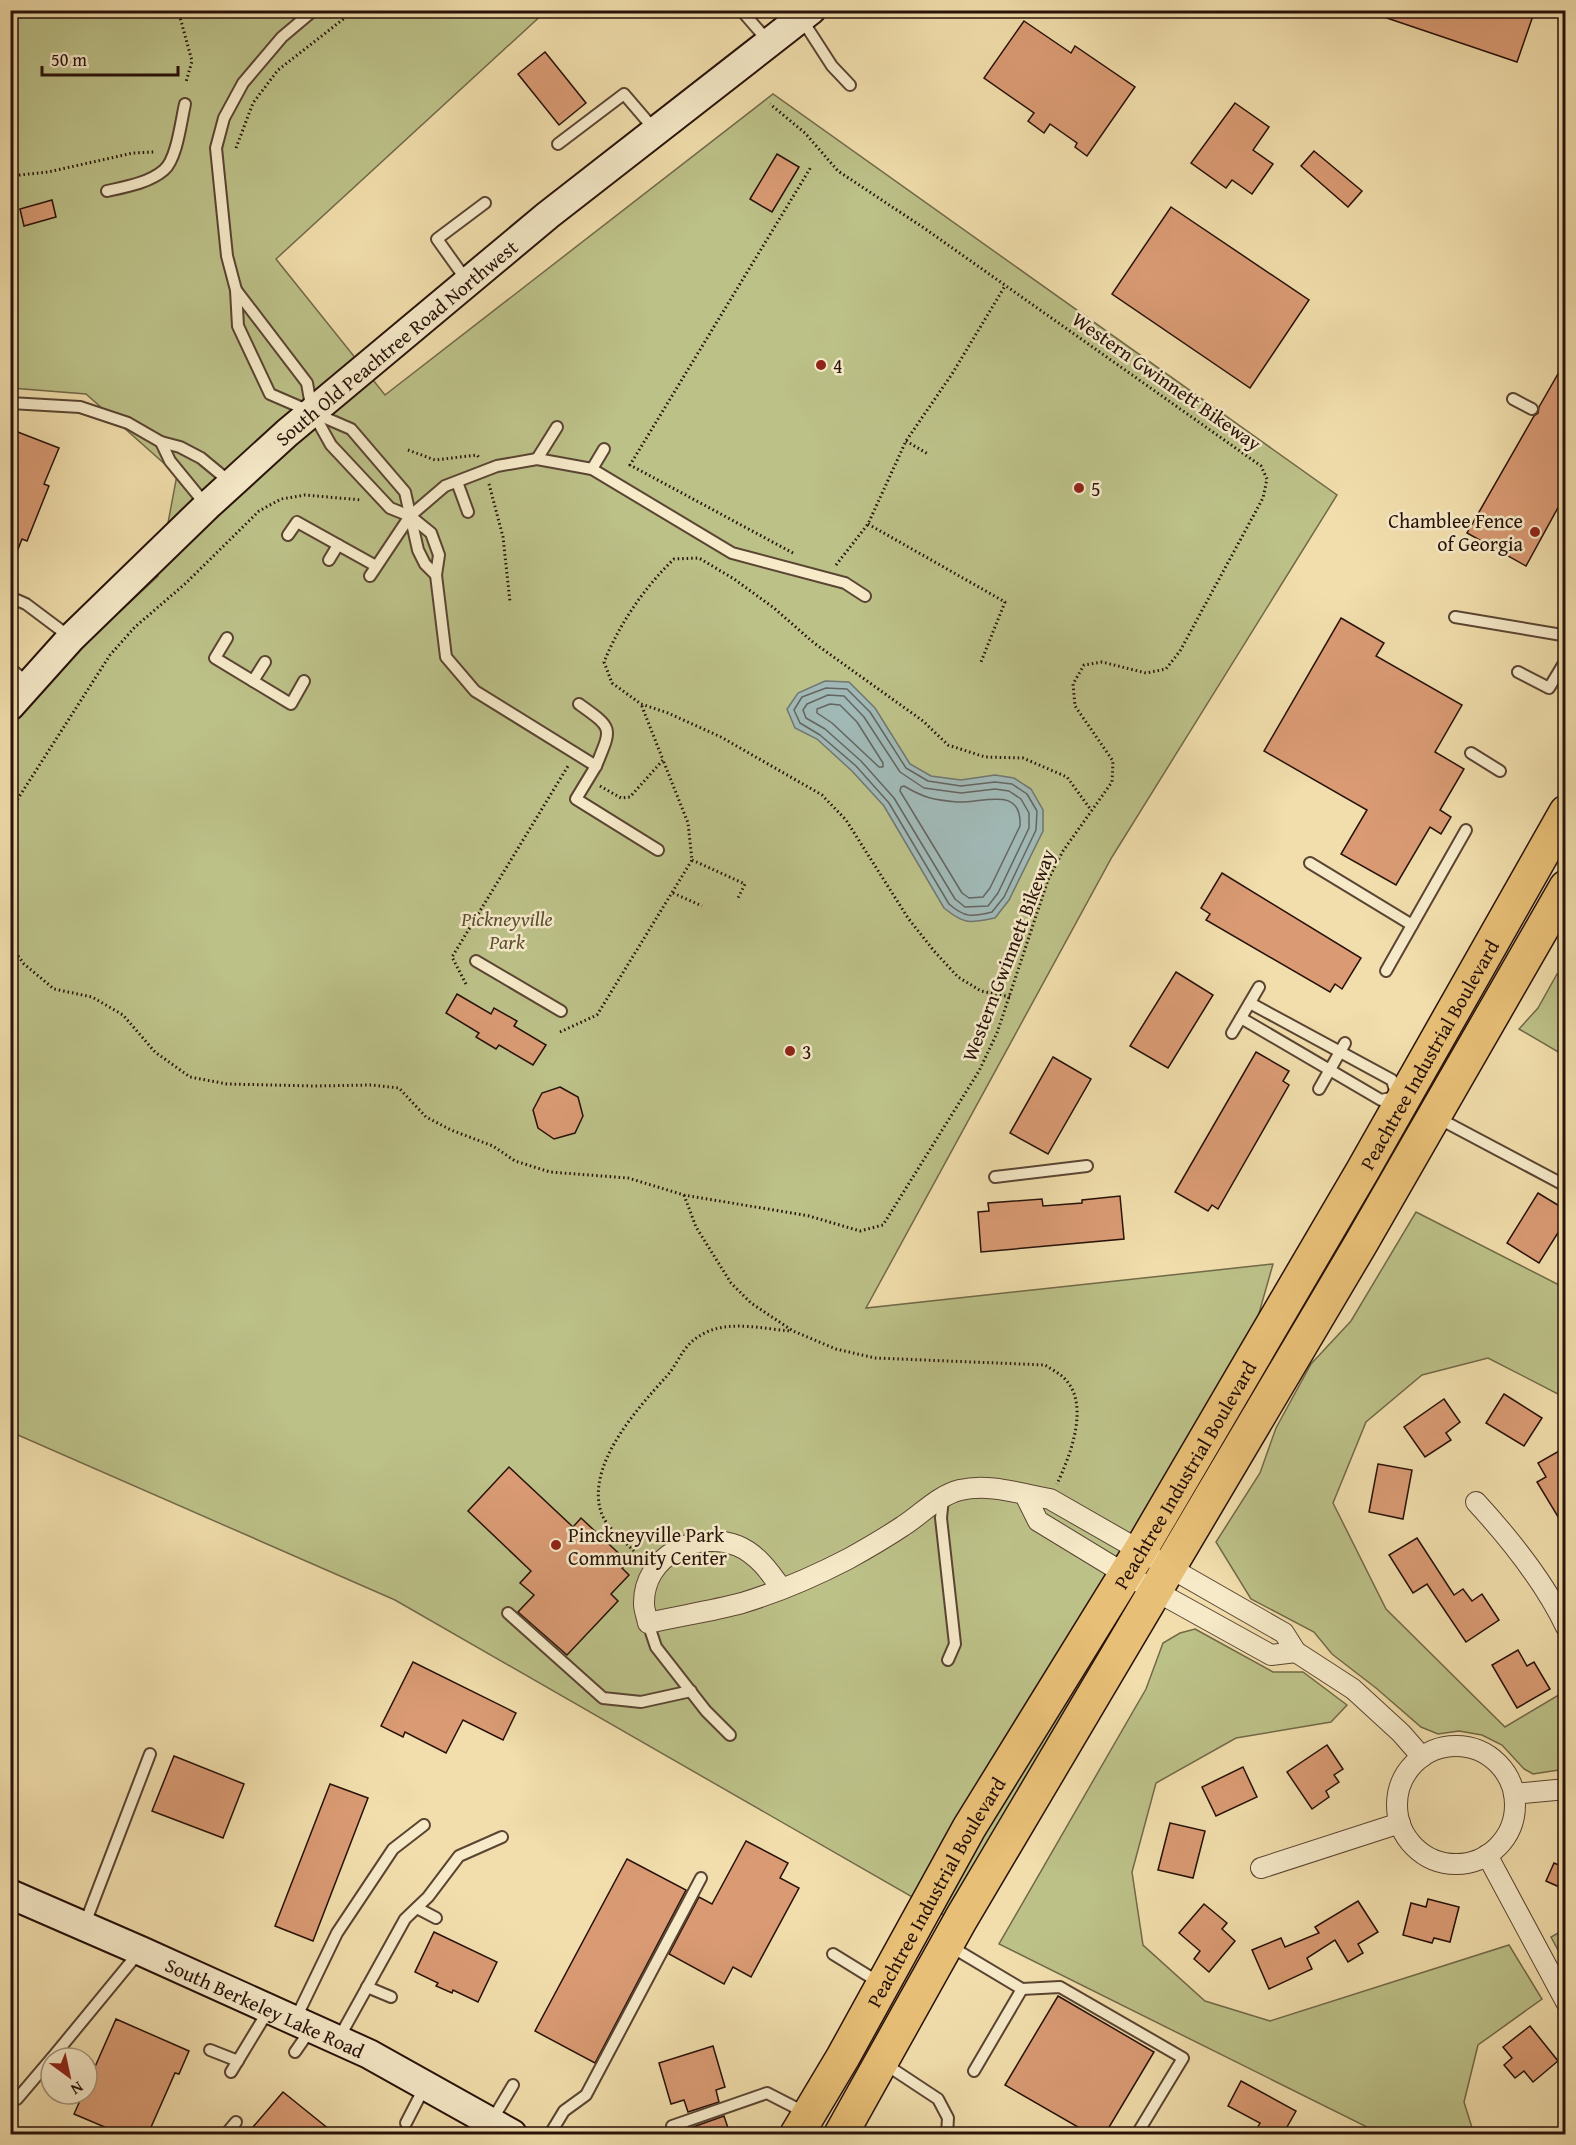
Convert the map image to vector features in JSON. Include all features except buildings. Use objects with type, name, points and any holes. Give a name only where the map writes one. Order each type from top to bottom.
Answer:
[{"type":"highway","name":"Peachtree Industrial Boulevard","points":[[841,2134],[947,1944],[1342,1276],[1414,1106],[1566,812]]},
{"type":"highway","name":"Peachtree Industrial Boulevard","points":[[803,2124],[843,2057],[969,1828],[1132,1562],[1414,1106],[1566,887]]},
{"type":"street","name":"South Old Peachtree Road Northwest","points":[[10,706],[20,676],[71,638],[207,506],[312,411],[656,130],[806,14]]},
{"type":"street","points":[[781,1588],[770,1572],[740,1546],[720,1540],[699,1541],[675,1549],[658,1564],[648,1584],[644,1605],[648,1623],[742,1603],[781,1588],[847,1559],[904,1526],[943,1496],[961,1490],[980,1488],[1008,1490],[1050,1499],[1132,1562],[1161,1579]]},
{"type":"street","points":[[1024,1495],[1038,1521],[1132,1562],[1161,1579],[1271,1655],[1296,1652],[1353,1689],[1401,1733],[1422,1757]]},
{"type":"street","points":[[1476,1502],[1508,1537],[1557,1608],[1566,1627]]},
{"type":"street","points":[[1455,1746],[1478,1750],[1498,1763],[1505,1772],[1514,1794],[1515,1814],[1502,1842],[1487,1855],[1464,1863],[1441,1862],[1420,1851],[1411,1843],[1400,1823],[1399,1791],[1407,1772],[1422,1757],[1432,1751],[1455,1746]]},
{"type":"street","points":[[1514,1794],[1566,1789]]},
{"type":"street","points":[[1262,1868],[1400,1823]]},
{"type":"street","points":[[1487,1855],[1566,2002]]},
{"type":"street","name":"South Berkeley Lake Road","points":[[10,1894],[369,2054],[490,2127]]},
{"type":"lane","points":[[314,10],[282,37],[243,83],[224,118],[216,148],[227,256],[236,290],[238,326],[270,394],[351,429],[405,492],[418,550],[425,564],[436,575]]},
{"type":"lane","points":[[741,10],[769,42]]},
{"type":"lane","points":[[806,14],[832,66],[850,85]]},
{"type":"lane","points":[[558,144],[624,94],[656,130]]},
{"type":"lane","points":[[107,191],[133,186],[165,170],[173,155],[184,104]]},
{"type":"lane","points":[[468,282],[437,239],[485,203]]},
{"type":"lane","points":[[236,290],[307,383],[312,411],[331,445],[390,508],[410,516],[431,533],[439,555],[436,575],[447,657],[475,691],[596,766]]},
{"type":"lane","points":[[1513,399],[1532,409]]},
{"type":"lane","points":[[10,402],[80,407],[128,423],[161,442],[180,447],[201,458],[232,483]]},
{"type":"lane","points":[[537,459],[557,427]]},
{"type":"lane","points":[[161,442],[170,461],[207,506]]},
{"type":"lane","points":[[592,469],[604,449]]},
{"type":"lane","points":[[370,576],[410,516],[445,486],[497,466],[537,459],[592,469],[732,553],[845,583],[865,596]]},
{"type":"lane","points":[[457,482],[468,512]]},
{"type":"lane","points":[[288,536],[297,522],[376,566]]},
{"type":"lane","points":[[329,560],[338,545]]},
{"type":"lane","points":[[10,597],[27,604],[71,638]]},
{"type":"lane","points":[[1455,617],[1566,637]]},
{"type":"lane","points":[[227,638],[215,658],[291,704],[304,681]]},
{"type":"lane","points":[[1518,672],[1549,688],[1566,660]]},
{"type":"lane","points":[[253,681],[265,662]]},
{"type":"lane","points":[[579,704],[605,723],[608,735],[596,766],[576,799],[658,850]]},
{"type":"lane","points":[[1471,753],[1500,771]]},
{"type":"lane","points":[[1386,971],[1466,830]]},
{"type":"lane","points":[[1310,863],[1412,925]]},
{"type":"lane","points":[[476,961],[561,1011]]},
{"type":"lane","points":[[1232,1032],[1259,987]]},
{"type":"lane","points":[[1250,1003],[1342,1048],[1392,1080],[1414,1106]]},
{"type":"lane","points":[[1241,1018],[1381,1100],[1414,1106],[1566,1186]]},
{"type":"lane","points":[[1319,1089],[1342,1048]]},
{"type":"lane","points":[[995,1177],[1087,1166]]},
{"type":"lane","points":[[943,1496],[941,1518],[955,1644],[948,1660]]},
{"type":"lane","points":[[508,1613],[603,1698],[640,1702],[691,1691]]},
{"type":"lane","points":[[648,1623],[656,1647],[706,1711],[730,1735]]},
{"type":"lane","points":[[84,1926],[150,1754]]},
{"type":"lane","points":[[295,2052],[302,2025],[338,1933],[393,1849],[424,1825]]},
{"type":"lane","points":[[338,2041],[405,1919],[428,1897],[459,1857],[502,1837]]},
{"type":"lane","points":[[550,2134],[564,2111],[586,2095],[701,1878]]},
{"type":"lane","points":[[417,1908],[436,1918]]},
{"type":"lane","points":[[947,1944],[1022,1989],[1060,1987],[1183,2058],[1137,2134]]},
{"type":"lane","points":[[62,2046],[141,1951]]},
{"type":"lane","points":[[833,1954],[883,1985]]},
{"type":"lane","points":[[367,1987],[391,1997]]},
{"type":"lane","points":[[974,2071],[1022,1989]]},
{"type":"lane","points":[[231,2072],[268,2010]]},
{"type":"lane","points":[[210,2050],[238,2061]]},
{"type":"lane","points":[[880,2061],[938,2099],[948,2118],[947,2134]]},
{"type":"lane","points":[[17,2099],[39,2073]]},
{"type":"lane","points":[[490,2127],[513,2085]]},
{"type":"lane","points":[[406,2123],[425,2086]]},
{"type":"lane","points":[[672,2126],[767,2093],[803,2124]]},
{"type":"lane","points":[[226,2134],[236,2122]]},
{"type":"path","points":[[178,10],[192,61],[186,82]]},
{"type":"path","points":[[236,148],[253,103],[278,70],[355,10]]},
{"type":"path","name":"Western Gwinnett Bikeway","points":[[10,945],[24,964],[54,989],[92,997],[123,1015],[155,1052],[190,1077],[227,1084],[372,1085],[399,1088],[426,1118],[494,1146],[515,1161],[550,1172],[628,1178],[684,1195],[809,1216],[860,1231],[883,1225],[979,1071],[997,1033],[1048,880],[1063,851],[1112,782],[1113,761],[1075,706],[1073,684],[1084,665],[1102,662],[1146,673],[1166,669],[1180,651],[1263,498],[1267,479],[1261,466],[838,171],[805,133],[770,104]]},
{"type":"path","points":[[10,176],[48,171],[133,153],[154,152]]},
{"type":"path","points":[[796,555],[630,465],[812,167]]},
{"type":"path","points":[[837,565],[868,524],[906,441],[952,374],[1005,286]]},
{"type":"path","points":[[906,441],[928,454]]},
{"type":"path","points":[[408,450],[435,460],[477,455],[480,459]]},
{"type":"path","points":[[488,482],[503,537],[510,602]]},
{"type":"path","points":[[10,811],[110,655],[135,627],[186,582],[259,511],[281,499],[305,495],[364,500]]},
{"type":"path","points":[[868,524],[1005,602],[981,663]]},
{"type":"path","points":[[1010,997],[981,991],[958,977],[908,918],[846,820],[822,795],[721,737],[668,713],[641,704],[612,683],[604,662],[616,633],[656,576],[674,559],[699,558],[734,579],[774,608],[814,643],[923,721],[948,745],[985,757],[1023,758],[1067,777],[1091,810]]},
{"type":"path","points":[[560,1032],[597,1015],[692,860],[688,823],[641,704]]},
{"type":"path","points":[[594,782],[621,798],[630,797],[663,760]]},
{"type":"path","points":[[465,984],[452,957],[568,766]]},
{"type":"path","points":[[692,860],[745,884],[738,898]]},
{"type":"path","points":[[673,893],[702,906]]},
{"type":"path","points":[[684,1195],[696,1227],[731,1283],[751,1303],[793,1331],[836,1349],[875,1358],[1045,1365],[1065,1379],[1075,1399],[1077,1422],[1068,1459],[1056,1486]]},
{"type":"path","points":[[634,1551],[610,1526],[602,1513],[599,1494],[606,1458],[625,1425],[671,1372],[686,1346],[705,1332],[726,1326],[793,1331]]},
{"type":"green space","name":"Pickneyville Park","points":[[11,11],[546,11],[276,259],[385,395],[773,94],[1337,495],[1112,857],[866,1308],[1273,1264],[1214,1471],[947,1917],[395,1600],[11,1432],[11,722],[60,667],[158,576],[177,475],[86,394],[11,388]]},
{"type":"green space","points":[[1557,974],[1565,979],[1565,1056],[1519,1029],[1538,1008]]},
{"type":"green space","points":[[1416,1212],[1565,1288],[1565,1405],[1560,1395],[1488,1358],[1422,1375],[1366,1422],[1333,1503],[1386,1609],[1505,1727],[1562,1693],[1565,1715],[1565,1769],[1533,1774],[1524,1769],[1502,1745],[1482,1735],[1459,1731],[1438,1734],[1421,1727],[1332,1654],[1314,1632],[1251,1599],[1216,1542],[1260,1473],[1276,1428],[1311,1364],[1351,1321]]},
{"type":"green space","points":[[1195,1629],[1273,1672],[1303,1672],[1347,1705],[1331,1722],[1236,1738],[1156,1783],[1132,1872],[1143,1945],[1205,2001],[1270,2021],[1509,1945],[1542,1999],[1478,2045],[1464,2102],[1474,2134],[1381,2134],[999,1944],[1146,1689],[1163,1643],[1180,1633]]},
{"type":"green space","points":[[1565,1929],[1565,1963],[1551,1937]]},
{"type":"water","points":[[825,681],[849,682],[875,708],[910,764],[931,776],[961,780],[995,775],[1014,778],[1031,789],[1043,810],[1043,831],[1009,900],[995,918],[968,921],[944,908],[884,806],[852,771],[817,739],[795,728],[787,709],[798,693]]},
{"type":"place","name":"4","points":[[821,365]]},
{"type":"place","name":"5","points":[[1079,488]]},
{"type":"place","name":"Chamblee Fence of Georgia","points":[[1535,532]]},
{"type":"place","name":"3","points":[[790,1051]]},
{"type":"place","name":"Pinckneyville Park Community Center","points":[[556,1545]]}]
